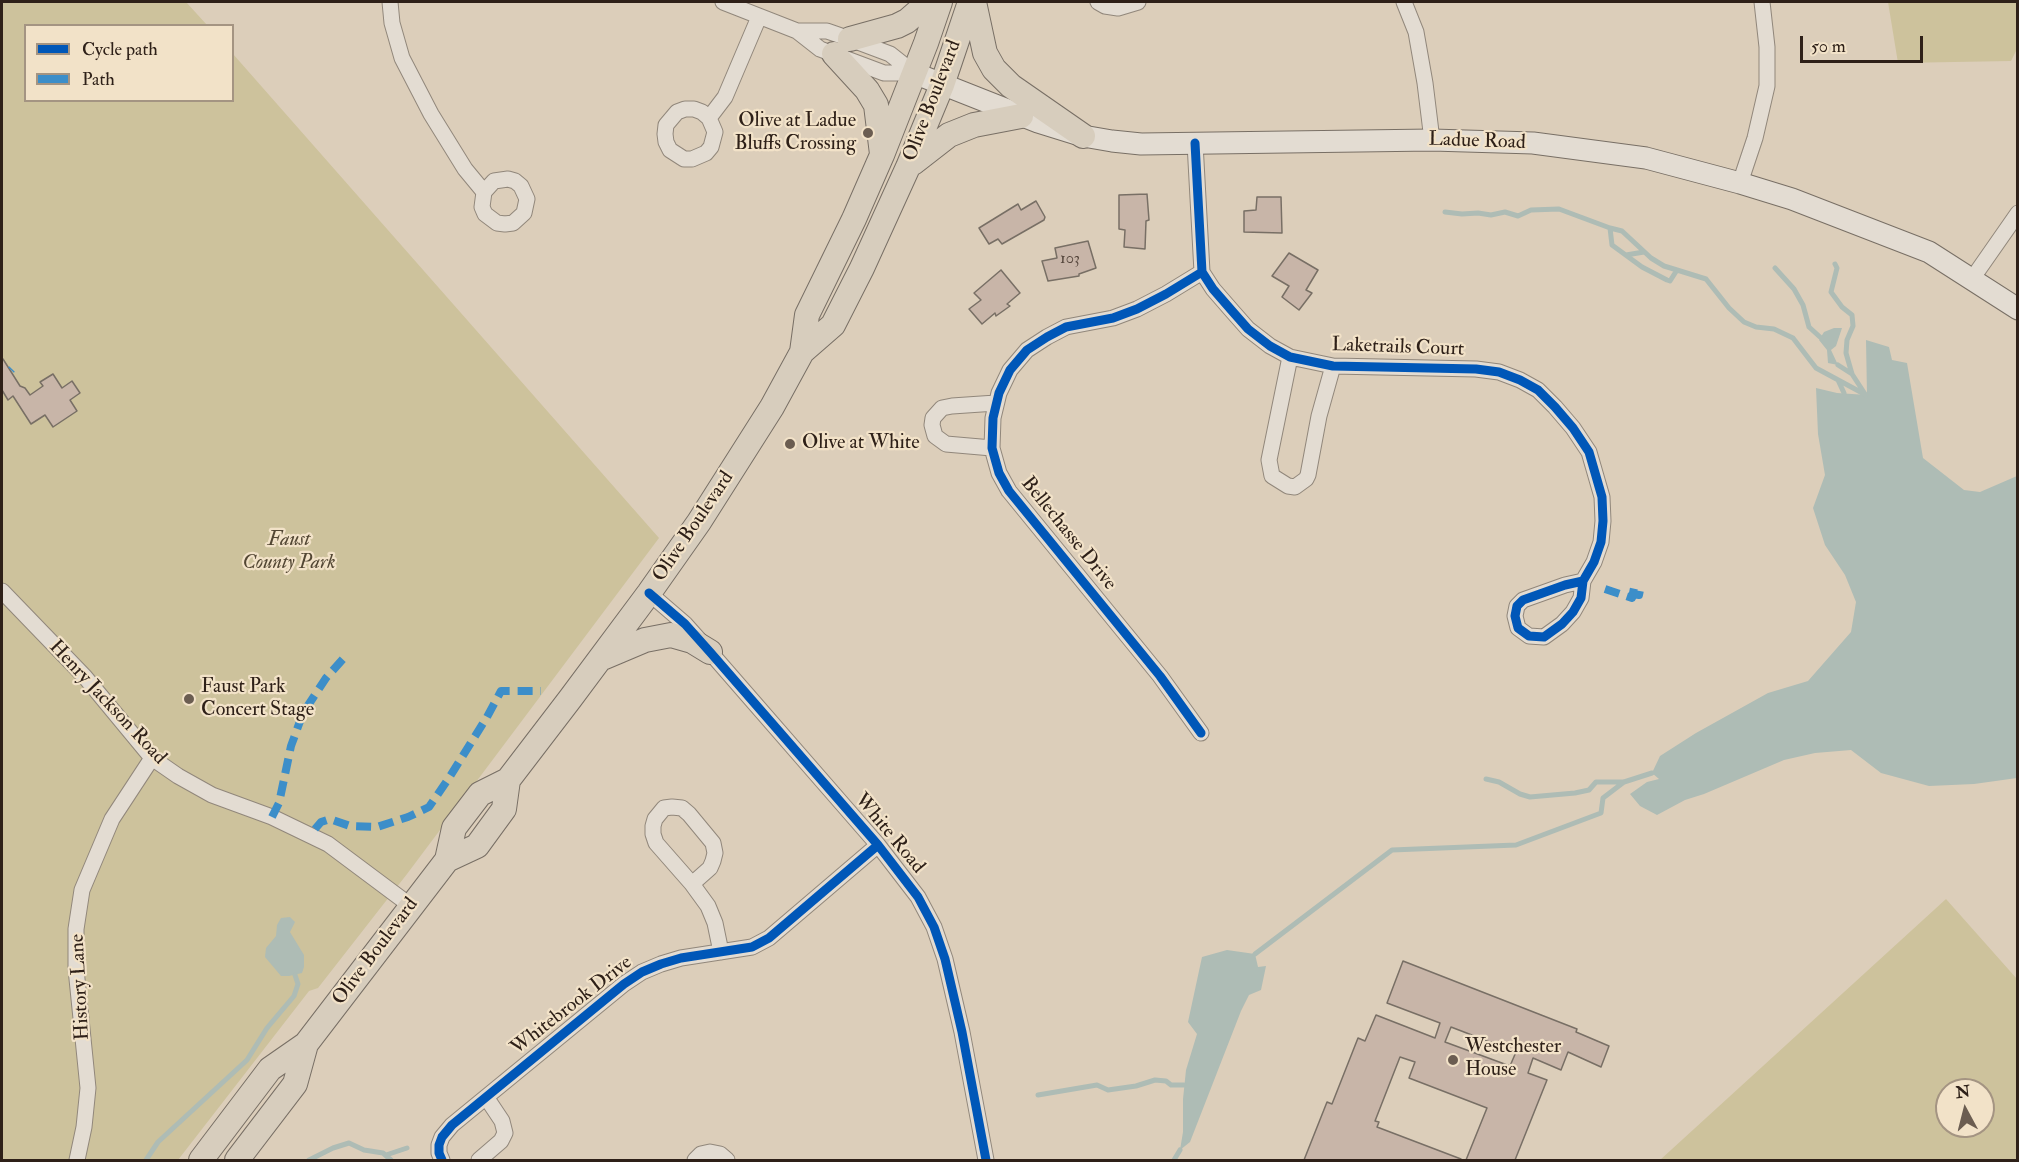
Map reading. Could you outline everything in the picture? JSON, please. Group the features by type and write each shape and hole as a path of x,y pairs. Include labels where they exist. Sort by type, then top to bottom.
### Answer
{"main road":[{"path":"882,155 876,105 842,46 907,21 929,2"},
{"name":"Olive Boulevard","path":"802,352 807,315 854,219 882,155 940,2"},
{"path":"972,2 985,53 994,69 1011,86 1083,136"},
{"name":"Olive Boulevard","path":"201,1161 270,1069 306,1044 447,860 454,828 480,794 508,780 600,659 649,593 736,466 802,352 833,325 908,167 942,85 972,2"},
{"name":"Ladue Road","path":"914,74 1021,116 1083,136 1141,144 1432,140 1533,143 1646,158 1792,199 1929,252 2018,309"},
{"path":"908,167 949,135 974,125 1021,116"},
{"path":"600,659 645,640 671,635 692,641 710,652"},
{"name":"Olive Boulevard","path":"237,1161 295,1084 306,1044"}],"street":[{"path":"390,2 392,23 402,58 431,114 465,169 484,192"},
{"path":"723,2 797,31 820,49 842,46 890,54 914,74"},
{"path":"1098,2 1105,6 1118,8 1138,2"},
{"path":"1404,2 1416,32 1432,140"},
{"path":"1740,183 1755,138 1767,86 1767,47 1762,2"},
{"path":"709,118 725,97 759,17"},
{"path":"797,31 827,31 842,46 884,73 914,74"},
{"path":"1195,143 1202,272"},
{"path":"1972,279 2018,213"},
{"name":"Laketrails Court","path":"1202,272 1213,289 1248,329 1270,346 1290,357 1332,366 1476,369 1499,372 1538,390 1574,428 1589,452 1602,497 1604,521 1601,542 1594,562 1583,581 1581,598 1573,612 1544,638 1529,636 1518,628 1515,616 1517,606 1523,600 1583,581"},
{"name":"Bellechasse Drive","path":"1200,733 1160,676 1009,491 999,473 992,448 993,418 999,393 1010,370 1027,350 1066,327 1113,318 1137,309 1202,272"},
{"name":"Laketrails Court","path":"1290,357 1269,460 1272,476 1288,486 1295,487 1308,475 1332,366"},
{"path":"992,448 946,444 935,436 932,425 933,418 942,408 996,403"},
{"name":"Henry Jackson Road","path":"2,591 85,677 153,758 178,776 212,795 272,817 328,844 411,906"},
{"name":"White Road","path":"649,593 685,624 710,652 878,845 918,897 934,927 941,948 962,1032 986,1161"},
{"name":"History Lane","path":"77,1161 84,1127 88,1088 76,969 76,929 82,890 112,819 153,758"},
{"path":"692,884 710,868 714,861 713,843 682,808 664,808 655,819 652,834 656,843 708,906 715,923 721,952"},
{"name":"Whitebrook Drive","path":"442,1161 439,1153 442,1137 452,1125 624,984 642,972 681,958 752,947 769,938 878,845"},
{"path":"479,1161 501,1140 505,1133 502,1121 486,1097"},
{"path":"695,1161 702,1154 710,1152 720,1154 727,1161"}],"green space":[{"name":"Faust County Park","path":"2,2 186,2 206,24 24,24 24,102 234,102 234,55 659,538 407,874 318,988 309,991 178,1160 2,1160"},
{"path":"1888,2 2017,2 2017,49 2011,61 1898,63"},
{"path":"1946,899 2017,979 2017,1160 1660,1160"}],"shaded area":[{"path":"1842,328 1836,346 1831,350 1838,365 1828,363 1827,350 1819,340 1824,332"},
{"path":"1866,340 1889,347 1892,360 1907,363 1923,458 1964,490 1980,492 2017,476 2017,778 1974,784 1929,786 1881,773 1851,750 1815,753 1784,760 1685,800 1657,815 1640,806 1630,794 1647,782 1659,779 1652,773 1660,756 1768,693 1808,681 1851,632 1856,602 1845,575 1825,545 1813,508 1825,475 1818,434 1816,388 1837,393 1867,395"},
{"path":"290,917 295,922 290,932 304,955 304,967 302,973 281,976 265,957 266,948 276,936 277,925 281,918"},
{"path":"1227,950 1255,954 1258,967 1266,966 1261,990 1249,995 1190,1142 1180,1150 1186,1070 1197,1034 1188,1022 1202,957"}],"building":[{"path":"1147,194 1149,220 1146,221 1145,249 1124,247 1125,230 1119,229 1119,195"},
{"path":"1257,197 1281,197 1282,233 1244,232 1244,211 1256,210"},
{"path":"1036,201 1045,217 1044,220 1002,244 998,239 989,244 979,228 1018,204 1021,210"},
{"path":"1088,241 1096,268 1079,274 1079,276 1048,281 1042,261 1057,258 1055,248"},
{"path":"1289,253 1318,270 1306,290 1312,293 1299,310 1282,297 1289,286 1272,276"},
{"path":"1001,270 1020,293 1007,304 1010,306 996,316 995,313 982,324 969,309 981,300 974,293"},
{"path":"3,359 20,386 25,388 30,395 43,386 40,382 53,374 62,388 72,381 80,393 70,400 77,411 53,427 45,415 31,424 13,396 8,400 2,390"},
{"name":"Westchester House","path":"1403,961 1577,1029 1576,1032 1609,1046 1601,1067 1568,1052 1561,1070 1533,1058 1528,1073 1547,1080 1515,1160 1466,1160 1487,1108 1409,1078 1415,1062 1400,1057 1375,1121 1379,1122 1377,1127 1461,1159 1304,1160 1327,1102 1332,1104 1358,1038 1365,1041 1376,1015 1435,1038 1440,1023 1387,1003","holes":["1451,1027 1516,1052 1510,1066 1445,1042"]}],"waterway":[{"path":"1445,212 1491,215 1505,212 1518,216 1531,210 1559,209 1610,228 1612,245 1642,267 1670,281 1677,270 1706,279 1729,308 1744,322 1756,327 1774,329 1793,338 1816,368 1866,395"},
{"path":"1610,228 1622,231 1651,258 1664,266 1677,270"},
{"path":"1626,255 1644,252"},
{"path":"1835,264 1837,268 1831,292 1842,307 1852,315 1853,326 1847,340 1846,353 1852,374 1865,394"},
{"path":"1775,268 1794,289 1803,305 1809,327 1820,337"},
{"path":"1838,365 1852,374"},
{"path":"1838,380 1844,393"},
{"path":"1255,954 1392,850 1516,845 1601,813 1603,798 1624,782 1652,773"},
{"path":"1486,779 1499,782 1530,797 1589,790 1596,782 1623,782"},
{"path":"146,1160 158,1142 247,1060 267,1028 294,996 298,984 295,975"},
{"path":"1038,1095 1097,1085 1108,1090 1136,1086 1155,1080 1166,1081 1171,1085 1184,1085"},
{"path":"309,1160 349,1143 364,1150 383,1153 391,1160"},
{"path":"386,1155 407,1148"},
{"path":"1174,1160 1180,1150"}],"marked path":[{"path":"1605,589 1632,598 1634,588 1640,590 1639,595 1633,594"},
{"path":"272,817 279,803 291,746 303,713 326,678 343,659"},
{"path":"315,829 321,822 330,819 350,826 377,827 429,807 487,717 501,691 541,691"}],"cycle path":[{"path":"1195,143 1202,272 1213,289 1248,329 1270,346 1290,357 1333,366 1476,369 1499,372 1538,390 1555,407 1589,452 1602,497 1601,542 1594,562 1583,581 1581,598 1573,612 1562,624 1544,637 1529,636 1518,628 1515,616 1517,606 1523,600 1583,581"},
{"path":"1201,733 1160,676 1009,491 999,473 992,448 993,418 999,393 1010,370 1027,350 1066,327 1113,318 1137,309 1202,272"},
{"path":"649,593 685,624 710,652 878,845 918,897 934,927 945,959 962,1032 986,1160"},
{"path":"442,1160 439,1145 442,1137 452,1125 624,984 642,972 661,964 681,958 752,947 769,938 878,845"}],"place":[{"name":"Olive at Ladue Bluffs Crossing","path":"868,133"},
{"name":"Olive at White","path":"790,444"},
{"name":"Faust Park Concert Stage","path":"189,699"},
{"name":"Westchester House","path":"1453,1060"}]}
